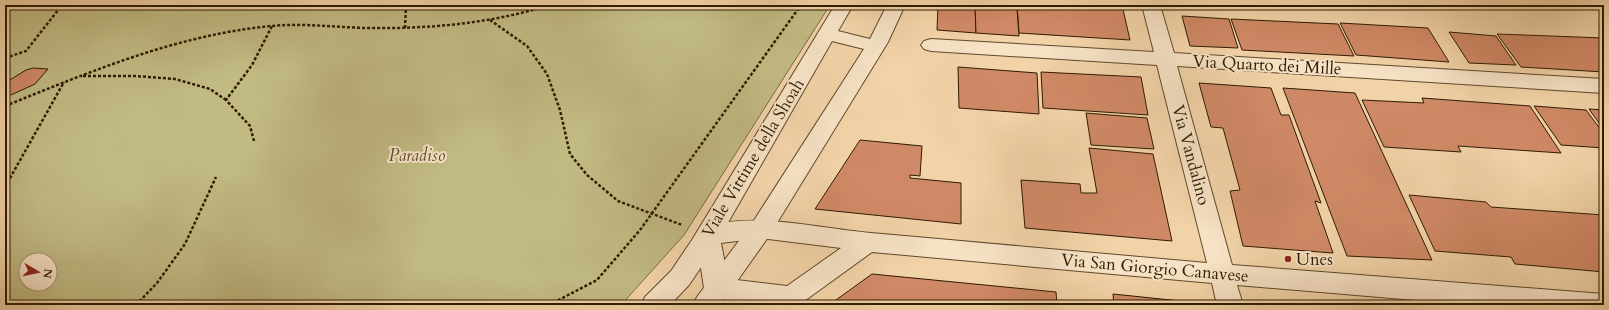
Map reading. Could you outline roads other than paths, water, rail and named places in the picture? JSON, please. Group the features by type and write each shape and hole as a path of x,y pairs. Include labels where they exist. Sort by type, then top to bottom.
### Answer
{"street":[{"name":"Viale Vittime della Shoah","path":"654,305 680,278 708,235 844,5"},
{"path":"712,296 760,229 876,46 896,5"},
{"name":"Via Vandalino","path":"1151,5 1230,305"},
{"path":"826,34 876,46"},
{"name":"Via Quarto dei Mille","path":"931,45 1604,86"},
{"name":"Via San Giorgio Canavese","path":"708,235 760,229 868,242 1222,274 1604,305"},
{"path":"708,235 712,296"},
{"path":"712,296 791,301 868,242"}],"place":[{"name":"Unes","path":"1288,259"}],"park label":[{"name":"Paradiso","path":"417,155"}]}
